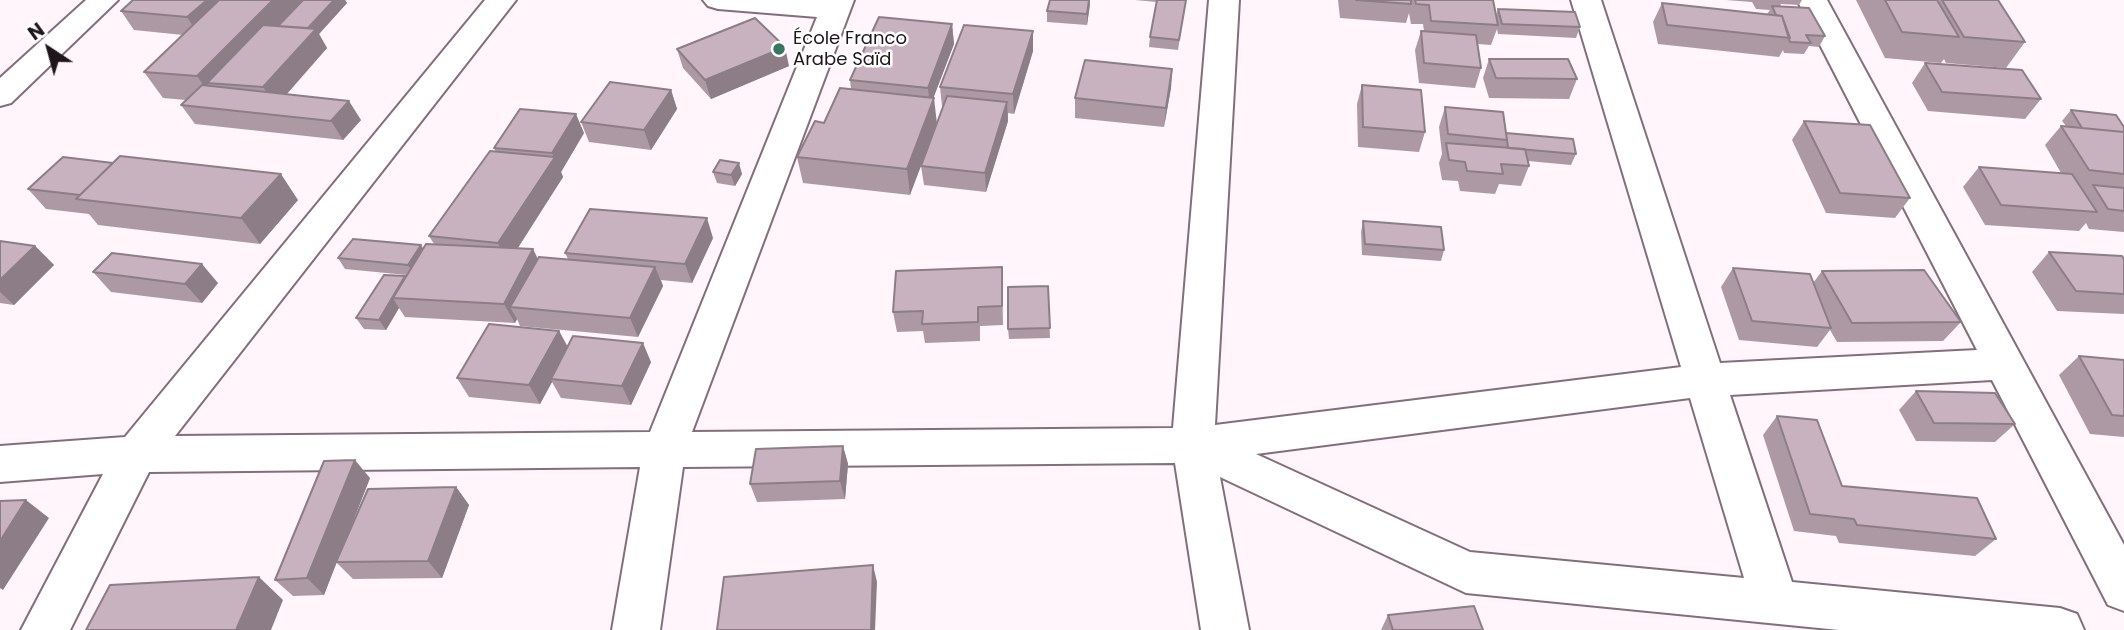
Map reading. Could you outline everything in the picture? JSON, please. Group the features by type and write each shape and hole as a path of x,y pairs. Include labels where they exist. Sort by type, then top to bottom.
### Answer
{"street":[{"path":"0,96 103,0"},
{"path":"45,630 136,454 501,0"},
{"path":"636,630 664,450 837,5 718,0"},
{"path":"1224,0 1193,445 1225,630"},
{"path":"1586,0 1775,602"},
{"path":"1812,0 2124,590"},
{"path":"0,464 136,454 1193,445 1705,380 2005,364"},
{"path":"1193,445 1466,572 2060,630"}],"building":[{"path":"133,0 207,0 187,17 121,11"},
{"path":"219,0 273,0 197,76 144,72"},
{"path":"303,0 334,0 308,28 278,26"},
{"path":"1050,0 1089,0 1087,14 1047,11"},
{"path":"1157,0 1186,0 1179,40 1150,37"},
{"path":"1356,0 1411,0 1411,4"},
{"path":"1415,0 1493,0 1498,25 1431,21 1429,5 1416,4"},
{"path":"1885,0 1937,0 1959,37 1902,32"},
{"path":"1942,0 1998,0 2025,42 1964,37"},
{"path":"1662,3 1782,16 1790,38 1667,25"},
{"path":"1772,6 1809,8 1825,36 1806,35 1811,43 1790,42 1782,16 1776,15"},
{"path":"1498,9 1575,12 1580,27 1502,24"},
{"path":"879,17 952,24 928,88 850,80"},
{"path":"755,18 785,47 705,80 677,49"},
{"path":"263,25 316,29 263,87 207,83"},
{"path":"964,25 1033,31 1013,94 940,87"},
{"path":"1421,31 1476,35 1481,68 1424,63"},
{"path":"1489,59 1568,59 1577,79 1496,78"},
{"path":"1085,60 1172,69 1166,108 1075,98"},
{"path":"1925,63 2022,70 2041,99 1942,92"},
{"path":"610,82 671,90 644,130 581,122"},
{"path":"202,85 349,101 331,121 181,105"},
{"path":"1362,85 1421,90 1425,132 1363,127"},
{"path":"840,88 934,98 907,169 797,157 815,121 824,123"},
{"path":"947,96 1007,102 985,173 921,166"},
{"path":"1445,107 1503,112 1507,140 1448,134"},
{"path":"520,109 576,114 552,153 494,148"},
{"path":"2071,110 2116,115 2124,127 2124,132 2082,128"},
{"path":"1804,121 1870,125 1910,198 1840,193"},
{"path":"2061,126 2124,132 2124,174 2089,170"},
{"path":"1506,133 1573,139 1576,154 1508,148"},
{"path":"1446,143 1525,149 1529,166 1501,164 1503,174 1467,171 1465,162 1449,160"},
{"path":"490,151 555,157 498,243 429,236"},
{"path":"120,156 281,174 241,218 76,199"},
{"path":"63,157 113,163 80,195 28,189"},
{"path":"720,160 739,163 731,175 713,172"},
{"path":"1979,167 2072,174 2097,212 2001,205"},
{"path":"2093,185 2124,188 2124,211 2108,209"},
{"path":"590,209 707,218 685,264 565,253"},
{"path":"1363,221 1441,227 1444,250 1365,244"},
{"path":"353,239 421,245 408,265 338,258"},
{"path":"0,241 35,246 0,280"},
{"path":"426,244 533,249 504,304 393,298"},
{"path":"2049,252 2122,256 2124,294 2076,291"},
{"path":"112,253 202,264 185,284 93,272"},
{"path":"539,257 655,267 630,318 510,307"},
{"path":"1002,267 1002,306 978,307 978,322 922,324 923,311 893,312 896,271"},
{"path":"1733,268 1810,274 1831,328 1752,321"},
{"path":"1924,270 1961,322 1852,323 1822,271"},
{"path":"384,275 405,276 379,320 356,318"},
{"path":"1048,286 1050,328 1008,329 1008,287"},
{"path":"489,324 559,331 529,385 457,378"},
{"path":"573,336 643,343 622,386 551,379"},
{"path":"2079,356 2124,360 2124,416 2112,415"},
{"path":"1916,391 1995,393 2015,424 1934,423"},
{"path":"1777,416 1817,420 1842,486 1977,498 1996,539 1857,525 1854,519 1810,514"},
{"path":"843,446 840,481 750,484 756,449"},
{"path":"355,460 307,578 275,580 324,461"},
{"path":"456,487 428,561 336,562 368,489"},
{"path":"26,500 0,541 0,501"},
{"path":"873,565 871,630 717,630 724,577"},
{"path":"259,577 236,630 86,630 110,585"},
{"path":"1474,606 1483,630 1393,630 1388,615"}],"place":[{"name":"École Franco Arabe Saïd","path":"779,49"}]}
